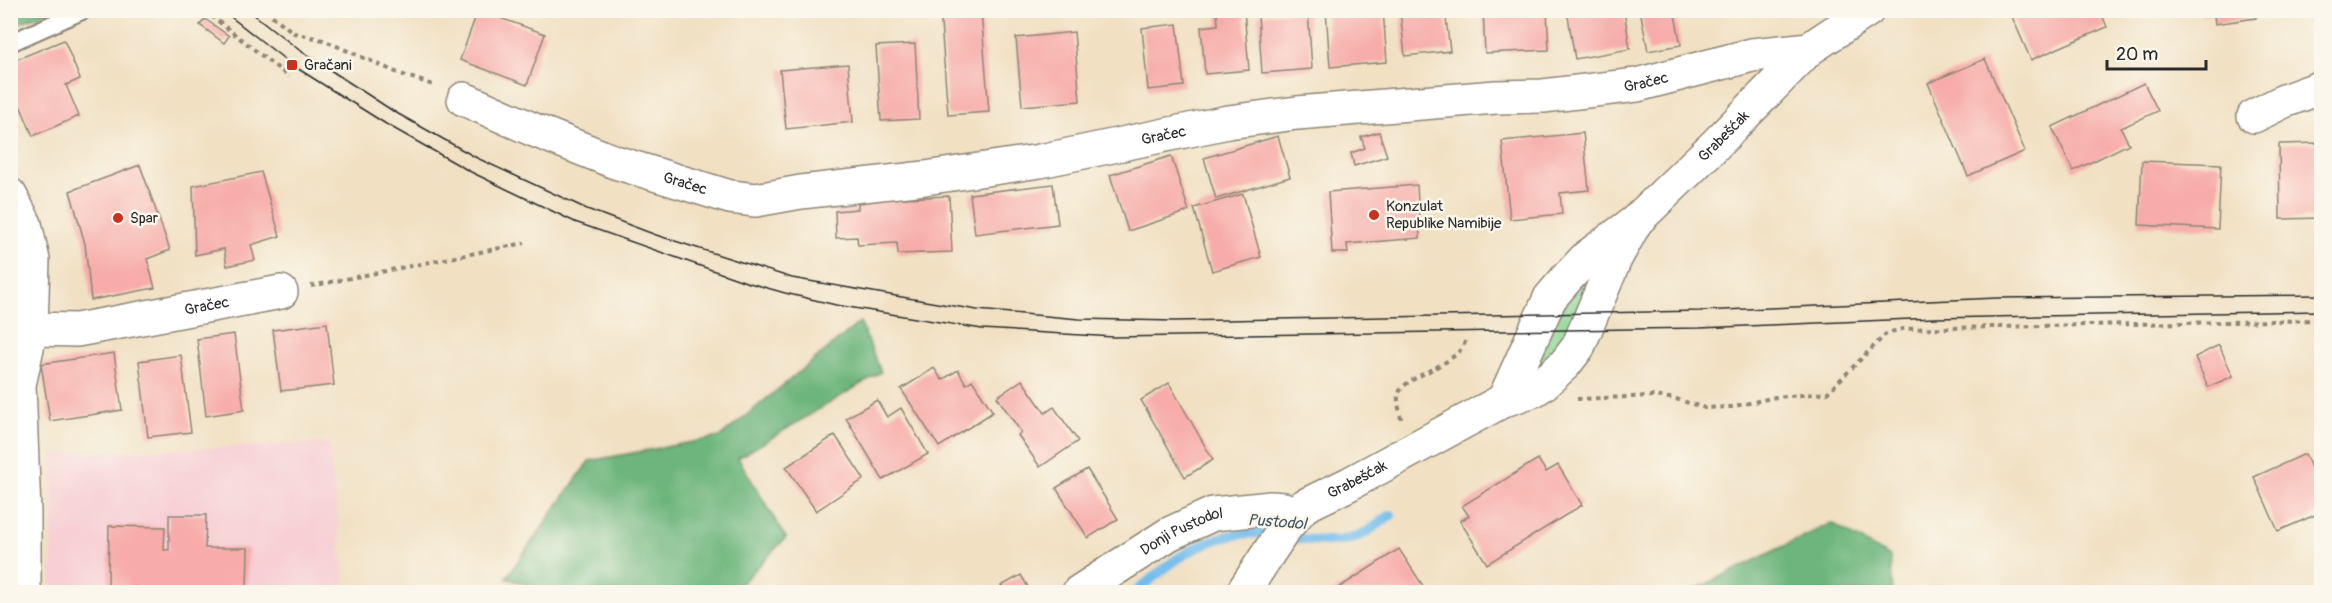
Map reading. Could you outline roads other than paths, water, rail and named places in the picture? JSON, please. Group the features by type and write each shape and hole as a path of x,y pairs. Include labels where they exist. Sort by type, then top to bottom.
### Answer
{"street":[{"name":"Gračec","path":"464,99 615,162 730,197 756,200 801,192 926,178 1040,160 1228,122 1350,107 1543,96 1637,85 1752,55 1809,49 1868,10"},
{"name":"Grabešćak","path":"1516,396 1551,298 1588,256 1636,221 1715,145 1809,49"},
{"path":"2254,116 2284,101 2322,87"},
{"path":"10,195 25,224 33,260 31,329 15,385 24,502 24,592"},
{"name":"Grabešćak","path":"1243,592 1284,531 1313,500 1349,484 1400,455 1543,384 1565,364 1578,347 1615,259 1636,221"},
{"name":"Gračec","path":"31,329 77,330 281,292"},
{"name":"Donji Pustodol","path":"1079,592 1168,534 1213,514 1271,508 1284,509 1284,531"}],"lane":[{"path":"10,43 84,10"}],"waterway":[{"name":"Pustodol","path":"1136,592 1181,557 1219,538 1248,533 1312,540 1342,540 1360,535 1391,515"}],"tram line":[{"path":"222,10 292,65 386,124 471,172 575,222 746,282 785,293 836,305 982,329 1114,337 1700,328 1935,318 2322,311"},
{"path":"248,10 298,49 393,111 477,158 587,209 656,235 792,278 977,310 1079,319 1175,321 1700,311 1997,298 2322,295"}],"place":[{"name":"Gračani","path":"292,65"},
{"name":"Konzulat Republike Namibije","path":"1374,215"},
{"name":"Spar","path":"118,218"}]}
